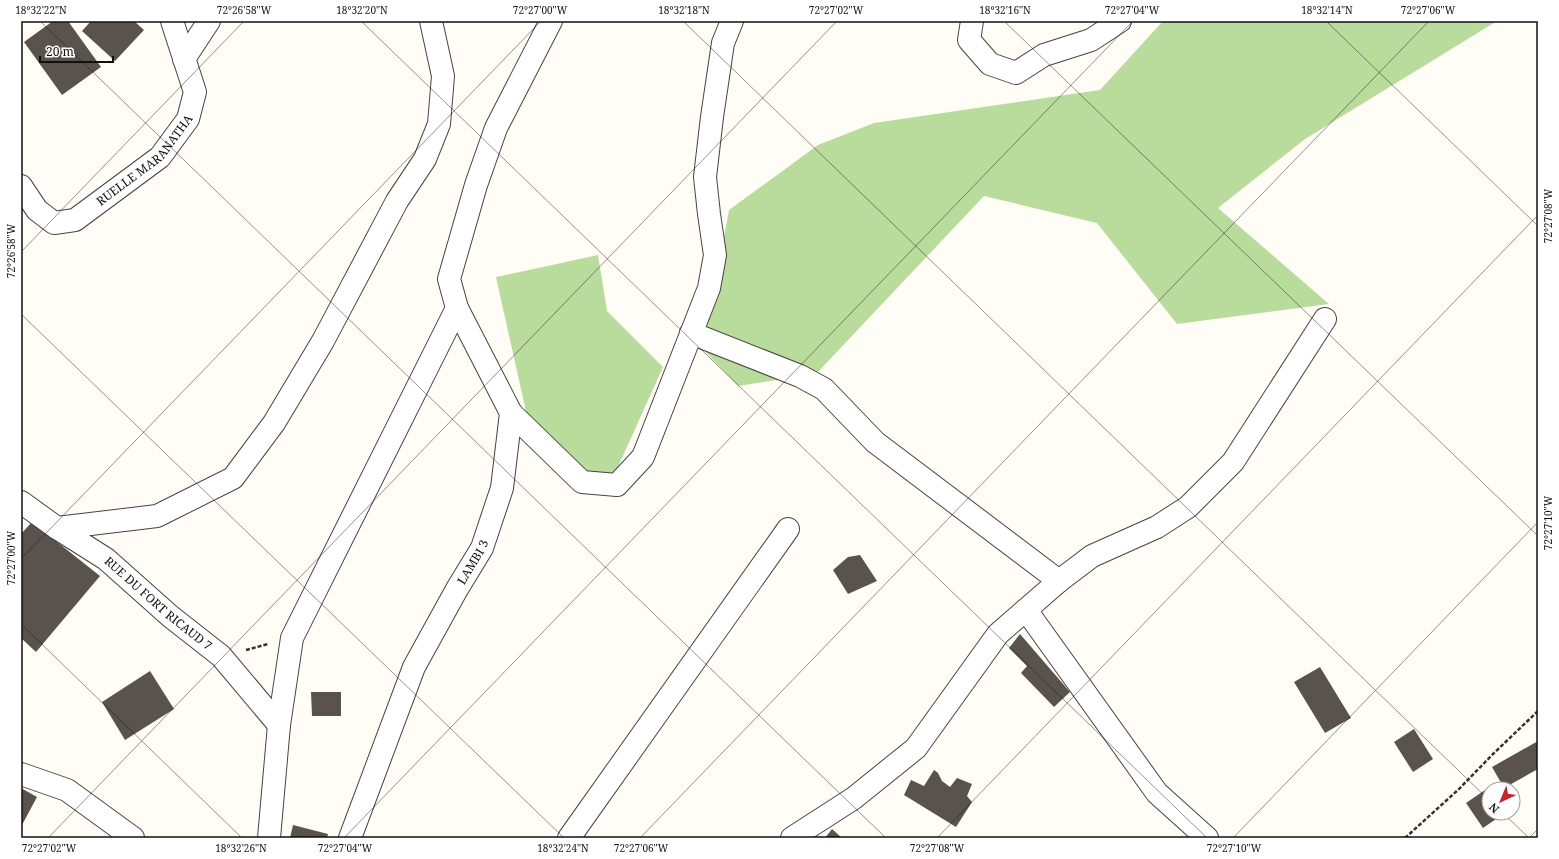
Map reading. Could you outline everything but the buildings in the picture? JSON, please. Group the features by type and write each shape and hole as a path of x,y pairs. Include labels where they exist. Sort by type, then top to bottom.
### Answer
{"street":[{"name":"RUELLE MARANATHA","path":"21,186 37,210 54,223 75,220 160,157 188,119 195,92 172,21"},
{"path":"184,59 209,21"},
{"path":"57,528 157,516 233,478 238,472 274,423 319,348 397,201 425,159 439,124 443,76 431,21"},
{"path":"551,21 496,128 476,185 448,279 457,308 511,413 582,482 617,485 642,457 708,288 715,255 705,177 723,43 732,21"},
{"path":"972,21 969,40 990,64 1016,73 1044,55 1091,40 1120,21"},
{"path":"269,838 279,725 292,638 457,308"},
{"path":"792,838 854,798 916,748 998,634 1059,581 1092,556 1157,527 1188,507 1233,462 1325,319"},
{"path":"691,333 800,376 824,389 876,442 1059,581"},
{"name":"LAMBI 3","path":"350,838 414,667 457,589 482,548 502,488 511,413"},
{"name":"RUE DU FORT RICAUD 7","path":"21,502 57,528 106,559 170,616 221,656 279,725"},
{"path":"569,838 788,529"},
{"path":"1026,610 1158,794 1207,838"},
{"path":"21,774 67,790 133,838"}],"path":[{"path":"221,656 292,638"},
{"path":"1405,838 1459,789 1538,711"}],"green space":[{"path":"1163,21 1497,21 1305,139 1218,208 1329,304 1177,324 1097,223 984,196 816,374 738,386 703,349 729,210 818,145 874,123 1100,90"},
{"path":"598,255 607,311 663,367 612,480 586,475 529,425 496,277"}]}
